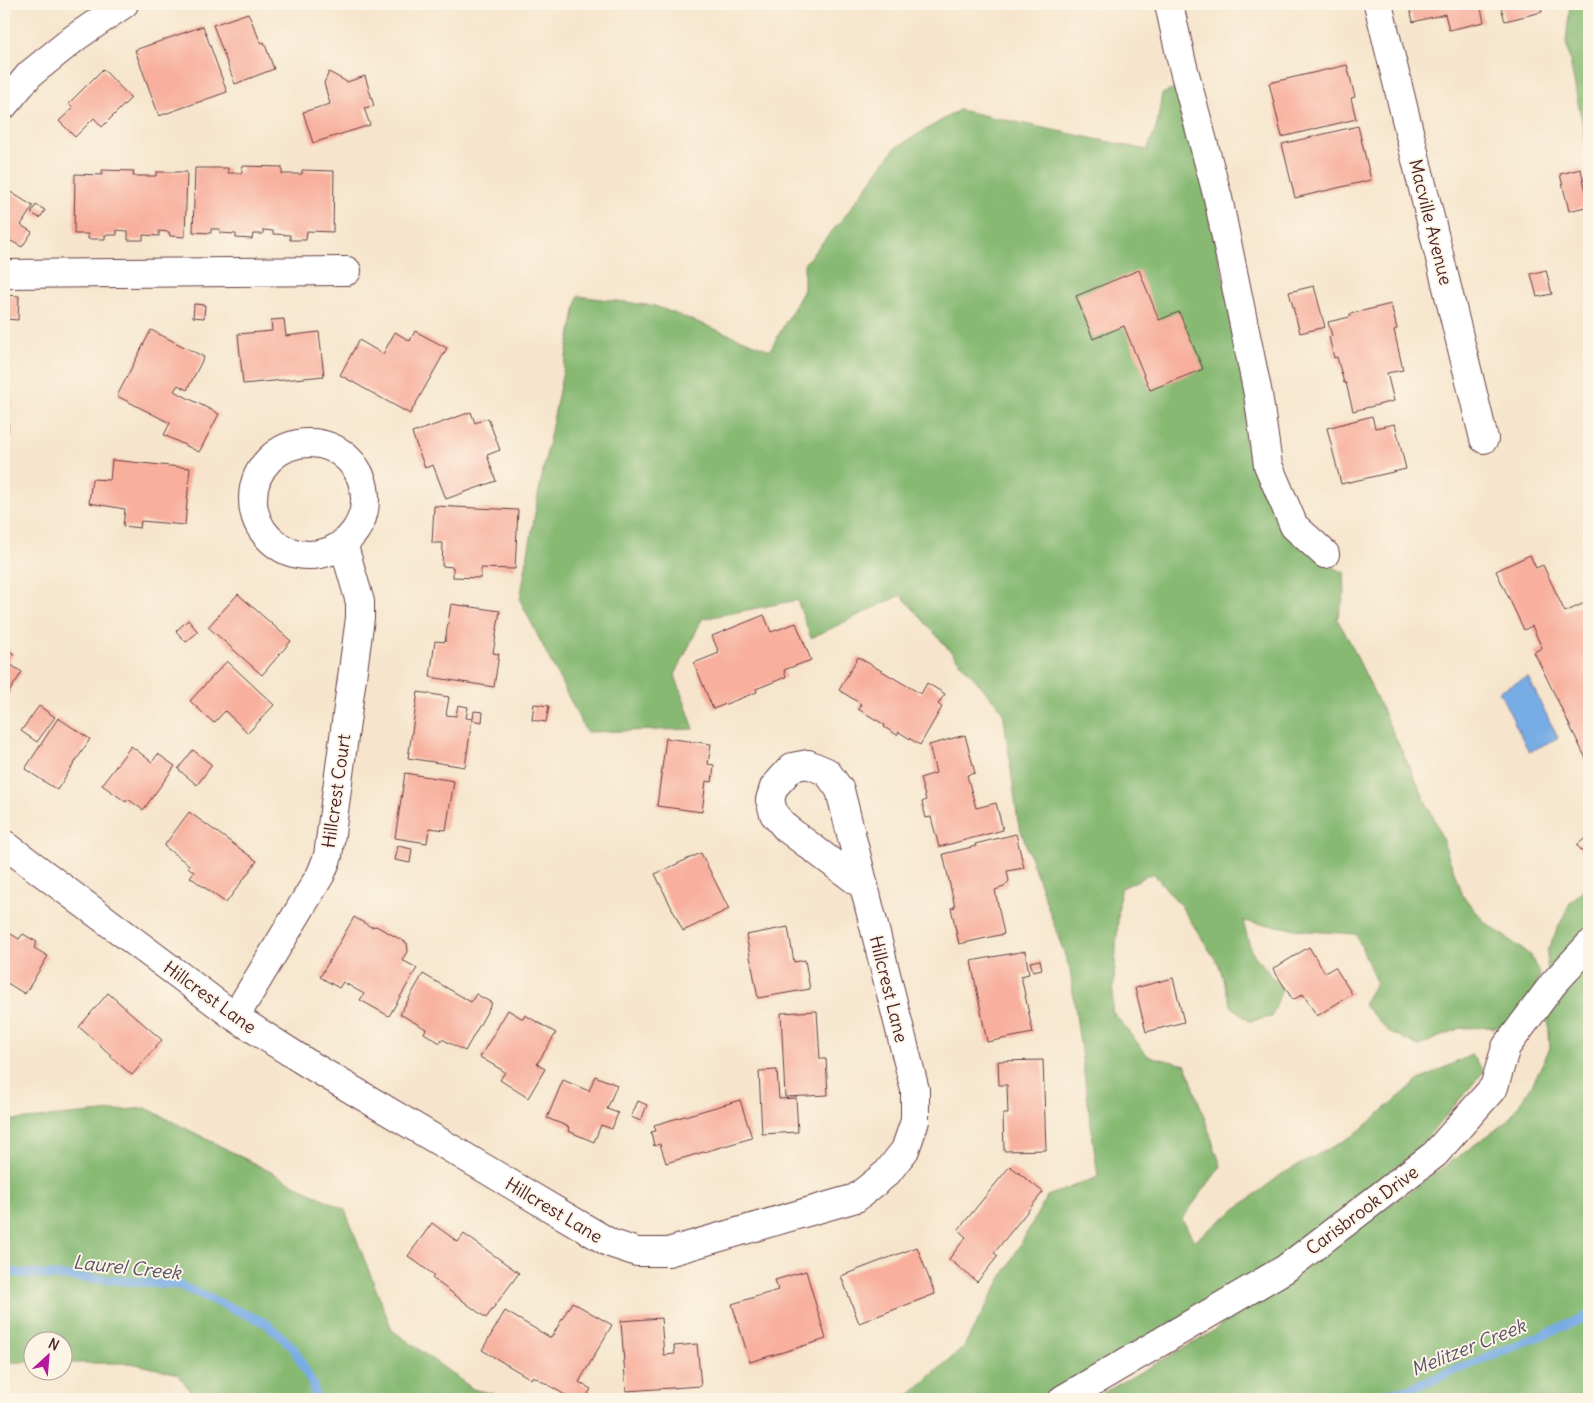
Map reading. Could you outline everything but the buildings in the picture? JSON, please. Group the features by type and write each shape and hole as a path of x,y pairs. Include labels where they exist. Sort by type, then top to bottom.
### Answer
{"street":[{"path":"4,105 30,74 76,37 124,4"},
{"path":"1169,4 1181,59 1218,198 1258,394 1268,465 1294,526 1325,554"},
{"name":"Macville Avenue","path":"1378,4 1484,439"},
{"path":"4,274 347,271"},
{"path":"304,443 322,444 339,452 353,463 362,479 365,496 362,514 355,529 343,543 327,553 308,556 290,552 273,543 261,528 254,510 254,491 259,474 271,458 286,448 304,443"},
{"name":"Hillcrest Court","path":"235,1017 321,874 328,856 360,618 360,602 343,543"},
{"name":"Hillcrest Lane","path":"4,844 235,1017 307,1063 610,1243 637,1252 668,1252 856,1198 887,1173 905,1150 915,1121 914,1090 862,885"},
{"name":"Carisbrook Drive","path":"1063,1399 1284,1269 1435,1154 1494,1087 1506,1047 1552,984 1589,945"}],"green space":[{"path":"1570,4 1589,4 1589,157 1566,42"},
{"path":"1182,86 1255,425 1328,565 1344,572 1345,593 1337,619 1348,638 1437,825 1463,896 1485,922 1530,955 1540,975 1528,1004 1504,1027 1460,1028 1419,1046 1388,1031 1363,1004 1376,982 1356,934 1308,931 1243,921 1251,951 1282,989 1272,1017 1249,1021 1231,1006 1219,965 1181,906 1153,873 1120,889 1112,1011 1148,1056 1186,1065 1221,1166 1182,1219 1194,1241 1282,1174 1354,1135 1419,1080 1471,1055 1484,1071 1414,1153 1280,1258 1044,1399 904,1399 963,1348 1047,1196 1098,1177 1070,970 1018,822 1003,711 901,595 811,638 797,600 702,619 675,675 694,729 586,732 520,600 538,496 578,296 655,306 770,350 804,290 804,264 845,216 895,148 959,110 1147,150 1157,125 1162,94"},
{"path":"1589,883 1589,1399 1092,1399 1206,1336 1508,1121 1532,1085 1550,1048 1547,951 1570,903"},
{"path":"146,1108 345,1210 392,1330 473,1389 515,1399 196,1399 178,1374 131,1363 72,1363 72,1330 22,1330 22,1362 4,1362 4,1121"}],"water":[{"path":"1528,677 1558,738 1529,752 1499,691"}],"waterway":[{"name":"Laurel Creek","path":"4,1272 179,1285 266,1323 293,1347 313,1385 316,1399"},
{"name":"Melitzer Creek","path":"1357,1399 1409,1389 1589,1316"}]}
